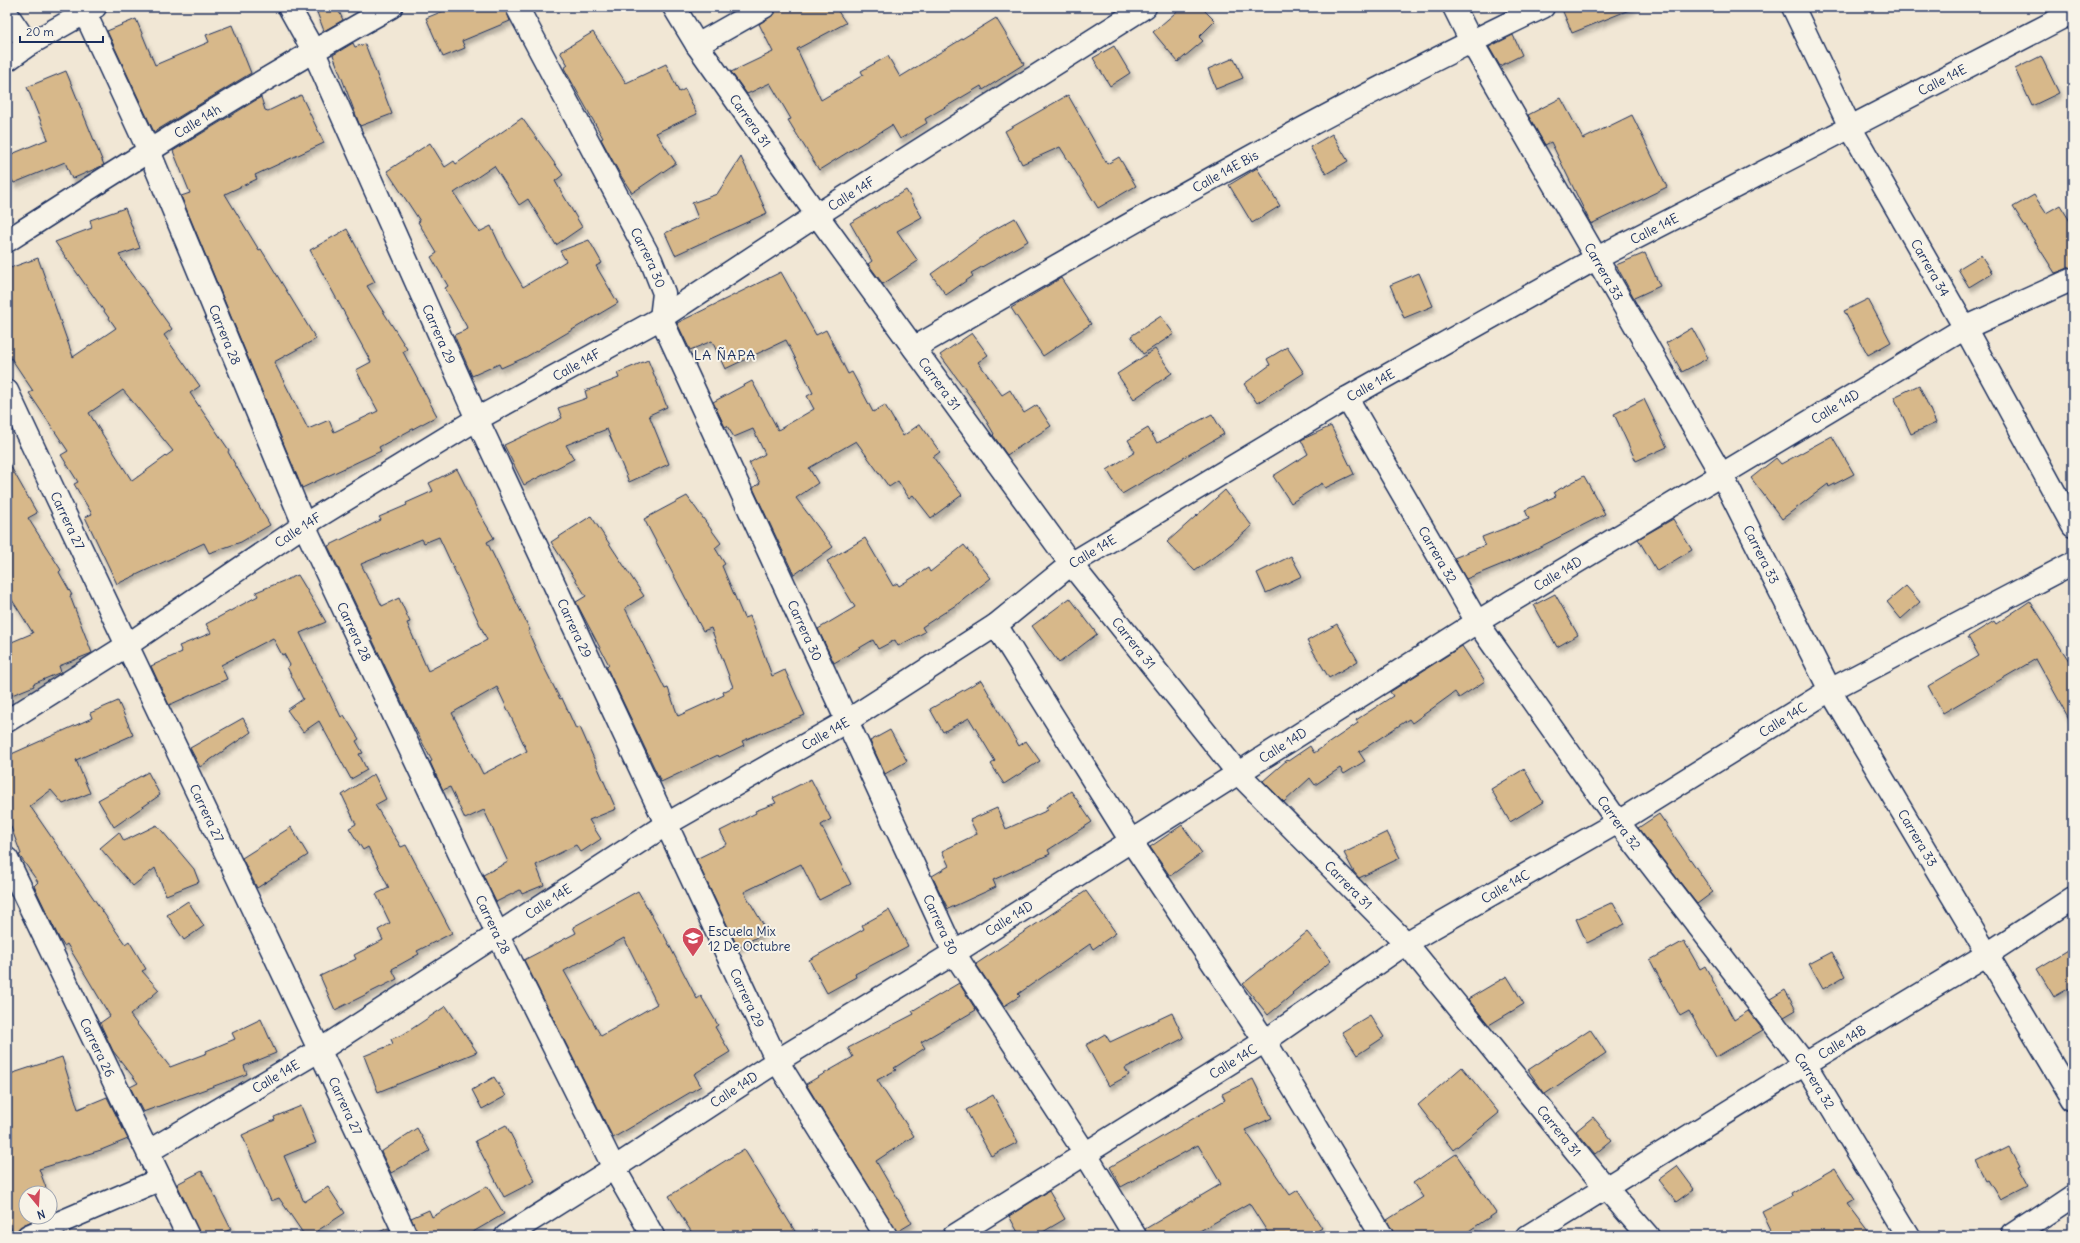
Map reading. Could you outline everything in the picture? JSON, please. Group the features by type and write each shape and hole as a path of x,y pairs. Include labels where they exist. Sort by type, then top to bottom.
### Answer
{"street":[{"name":"Carrera 29","path":"289,7 313,50 477,419 665,825 777,1061 886,1236"},
{"name":"Calle 14h","path":"7,241 149,150 313,50 391,7"},
{"name":"Carrera 30","path":"516,7 651,260 664,293 661,318 954,953 1085,1153 1135,1236"},
{"name":"Carrera 31","path":"674,7 697,45 817,214 1071,564 1238,773 1406,943 1606,1188 1648,1236"},
{"path":"697,45 764,7"},
{"name":"Carrera 33","path":"1454,7 1471,41 1721,474 1830,690 1986,955 2073,1099"},
{"name":"Calle 14E Bis","path":"914,348 1170,200 1471,41 1543,7"},
{"name":"Carrera 34","path":"1793,7 1850,127 1965,328 2073,526"},
{"name":"Calle 14F","path":"7,721 126,646 304,525 477,419 661,318 817,214 1141,8"},
{"path":"7,60 28,45 90,10"},
{"name":"Carrera 28","path":"90,10 304,525 498,935 614,1168 653,1236"},
{"name":"Calle 14E","path":"149,1151 320,1050 665,825 847,721 996,625 1071,564 1347,398 1596,258 2073,12"},
{"path":"7,14 28,45"},
{"name":"Calle 14D","path":"506,1236 614,1168 777,1061 954,953 1477,622 1965,328 2073,279"},
{"name":"Carrera 27","path":"7,391 126,646 320,1050 406,1236"},
{"name":"Carrera 32","path":"1347,398 1477,622 1618,822 1805,1064 1909,1236"},
{"name":"Calle 14C","path":"954,1236 1265,1041 1406,943 1618,822 1830,690 2073,563"},
{"path":"996,625 1131,841 1265,1041 1382,1236"},
{"name":"Carrera 26","path":"7,859 149,1151 188,1236"},
{"name":"Calle 14B","path":"1528,1236 1805,1064 1986,955 2073,898"},
{"path":"28,1236 161,1179"},
{"path":"2013,1236 2073,1196"}],"building":[{"path":"315,7 337,7 343,20 324,31"},
{"path":"453,7 505,7 510,21 462,41 465,48 443,57 426,18"},
{"path":"776,7 835,7 846,23 797,49 821,100 863,75 861,71 888,56 900,77 996,18 1024,64 983,90 981,86 925,119 927,123 900,139 892,125 819,170 788,120 791,119 770,83 747,94 731,72 773,52 759,24 775,14"},
{"path":"1182,7 1201,7 1215,21 1199,37 1203,41 1178,62 1153,32"},
{"path":"1561,7 1634,7 1634,8 1572,33"},
{"path":"136,19 155,65 209,42 206,35 232,25 251,73 154,132 107,31"},
{"path":"593,32 626,83 666,64 679,92 685,89 697,114 656,133 676,163 632,193 621,176 601,139 603,138 564,68 568,65 560,52"},
{"path":"1513,35 1522,55 1500,66 1489,47"},
{"path":"353,43 355,47 365,44 392,114 360,126 333,55"},
{"path":"1114,46 1130,73 1110,86 1093,58"},
{"path":"2041,56 2059,93 2032,106 2015,69"},
{"path":"1234,58 1243,78 1216,89 1208,69"},
{"path":"66,71 104,165 72,179 65,162 14,183 7,173 7,156 48,139 27,87"},
{"path":"301,95 324,143 255,175 257,179 225,194 259,250 261,249 316,339 274,362 308,429 329,420 334,432 378,411 356,370 371,362 310,250 347,229 375,282 367,286 407,349 403,352 437,416 379,447 381,451 302,488 181,196 190,193 173,151 261,97 265,110 268,111"},
{"path":"1068,95 1107,164 1119,157 1136,186 1098,208 1060,147 1022,164 1005,131"},
{"path":"1561,98 1583,139 1632,115 1667,187 1591,224 1551,142 1545,145 1528,115"},
{"path":"522,118 563,175 555,181 582,227 556,245 528,199 519,205 494,166 454,193 479,232 491,226 505,256 523,287 566,261 560,251 589,240 602,263 596,266 618,303 526,357 501,368 499,364 472,376 454,335 468,329 445,288 448,286 431,257 437,253 418,222 420,221 387,171 430,143 445,167 454,161 456,164"},
{"path":"1332,134 1348,161 1326,174 1310,147"},
{"path":"741,157 767,213 675,255 665,233 698,218 692,203 717,194"},
{"path":"1257,168 1280,206 1252,223 1229,185"},
{"path":"906,190 922,217 897,231 918,261 883,284 868,264 872,261 850,223"},
{"path":"2034,195 2046,213 2060,205 2073,226 2073,267 2055,273 2013,207"},
{"path":"125,208 140,248 119,255 172,329 164,335 200,386 190,393 229,450 228,452 270,525 241,542 209,553 204,543 117,584 85,517 92,514 74,484 78,482 61,455 68,451 29,393 33,391 7,352 7,269 38,258 73,357 116,328 55,242 92,228 90,220","holes":["123,390 173,451 132,481 89,413"]},
{"path":"1015,218 1028,241 971,273 973,276 946,295 931,274 988,233"},
{"path":"1645,253 1660,286 1634,298 1616,265"},
{"path":"1981,255 1992,273 1969,287 1958,269"},
{"path":"781,272 816,335 826,330 848,374 852,372 873,412 885,405 903,436 920,424 940,452 933,457 962,495 931,518 913,495 909,498 898,481 889,487 856,441 809,468 818,483 796,498 833,547 794,575 753,488 760,483 749,463 765,454 753,429 734,437 727,426 725,427 713,402 752,381 778,430 814,409 807,396 813,393 786,340 725,369 712,341 690,350 677,323"},
{"path":"1419,273 1433,306 1404,318 1390,285"},
{"path":"1061,278 1091,324 1043,356 1011,308"},
{"path":"1868,299 1891,342 1868,355 1844,311"},
{"path":"1161,316 1174,334 1143,354 1131,336"},
{"path":"1692,328 1708,358 1682,372 1666,343"},
{"path":"972,333 988,355 978,362 1002,395 1010,390 1024,413 1037,405 1051,426 1007,455 993,435 994,434 979,408 940,355"},
{"path":"1287,347 1304,373 1257,403 1244,384 1270,365 1267,359"},
{"path":"1155,349 1172,373 1134,399 1117,374"},
{"path":"648,360 667,407 649,415 669,464 629,482 607,429 566,445 574,459 524,485 504,445 562,418 558,408 587,398 585,391 619,378 617,373"},
{"path":"1919,385 1936,423 1911,434 1894,397"},
{"path":"1644,399 1667,447 1636,461 1614,414"},
{"path":"1212,414 1224,434 1122,494 1107,470 1135,452 1128,440 1148,428 1157,443"},
{"path":"1331,426 1354,474 1325,488 1322,483 1291,503 1273,476 1308,454 1301,440"},
{"path":"1832,436 1854,474 1829,487 1828,484 1782,519 1751,478 1776,458 1781,464"},
{"path":"7,460 37,513 28,518 61,570 59,572 72,595 70,596 92,653 59,666 61,672 33,684 34,686 7,697 7,644 33,633 7,592"},
{"path":"457,469 477,509 494,538 487,542 530,630 528,631 542,663 560,699 562,698 576,729 580,727 616,809 589,820 601,839 581,852 576,845 536,865 544,885 522,894 520,890 496,902 483,875 508,862 484,810 465,819 450,787 443,790 430,762 432,761 411,721 328,546 381,520 379,517 407,505 406,503 433,491 429,483","holes":["439,537 487,640 428,671 407,623 410,622 399,598 382,606 361,564 422,539 424,543","497,687 527,751 483,774 452,713"]},
{"path":"1584,476 1605,514 1522,556 1466,579 1454,558 1485,545 1482,537 1529,519 1525,510 1556,496 1554,492"},
{"path":"1225,490 1252,526 1195,571 1167,542"},
{"path":"687,496 721,543 715,548 725,564 722,566 744,618 750,616 772,676 785,670 805,715 742,741 744,745 719,757 718,755 661,782 606,666 609,665 576,602 586,596 551,542 591,516 644,596 625,608 665,689 668,688 678,716 724,695 723,692 733,687 711,628 703,631 644,519"},
{"path":"1673,519 1692,550 1657,571 1638,539"},
{"path":"865,538 893,586 897,583 899,586 928,568 930,572 964,545 991,578 959,603 922,627 925,632 898,646 895,640 878,649 873,640 834,663 818,629 855,607 827,561"},
{"path":"1291,556 1302,576 1266,593 1257,573"},
{"path":"298,575 326,622 300,633 341,717 344,715 359,739 356,741 363,753 359,754 367,770 351,779 319,721 303,732 287,710 303,699 287,667 290,665 284,654 282,655 273,638 221,665 227,679 169,705 151,666 182,652 179,646 211,633 206,624 258,596 256,592"},
{"path":"1906,586 1920,602 1901,619 1887,602"},
{"path":"1555,594 1578,635 1557,647 1534,605"},
{"path":"1070,598 1097,634 1059,663 1032,626"},
{"path":"2030,601 2073,667 2073,726 2036,659 1943,713 1928,686 1979,656 1968,637 1994,621 1996,624"},
{"path":"1337,624 1358,661 1329,678 1307,641"},
{"path":"1462,646 1485,681 1459,698 1455,692 1412,723 1409,719 1359,752 1365,761 1344,774 1340,768 1315,785 1310,778 1284,802 1263,781 1287,760 1288,761 1310,746 1314,753 1358,723 1356,720 1393,696 1390,692"},
{"path":"981,680 1019,746 1026,741 1040,761 1004,784 991,764 995,761 969,718 943,732 930,709"},
{"path":"118,701 133,735 76,760 90,793 63,804 51,790 30,806 125,944 129,941 146,969 142,971 159,990 130,1015 170,1067 207,1053 206,1051 235,1039 232,1033 261,1019 276,1053 244,1066 247,1074 143,1112 130,1087 138,1083 113,1051 100,1023 110,1016 67,944 64,946 59,938 34,886 38,882 19,855 21,854 9,822 7,824 7,756 92,718 90,713"},
{"path":"243,718 251,732 200,767 190,748"},
{"path":"890,730 907,761 885,774 870,741"},
{"path":"1524,769 1543,802 1510,822 1491,789"},
{"path":"148,772 160,795 114,827 98,800"},
{"path":"374,774 386,799 375,805 401,847 406,845 452,933 417,951 419,954 392,969 397,979 335,1010 320,976 356,959 354,955 383,940 378,930 390,923 376,894 389,888 368,847 363,850 349,828 356,824 342,795"},
{"path":"811,779 831,819 821,825 851,884 819,900 801,864 744,892 767,931 738,948 696,859 727,844 720,831 756,813 755,811 776,803 773,798"},
{"path":"1071,791 1092,822 1048,850 1050,854 993,880 996,887 948,909 932,876 949,866 942,851 977,834 970,820 997,808 1006,829 1048,810 1046,807"},
{"path":"1659,814 1713,892 1697,904 1638,828"},
{"path":"157,825 194,869 199,882 166,895 155,868 133,886 100,848 119,832 124,841"},
{"path":"1182,825 1202,853 1170,876 1150,847"},
{"path":"291,827 308,855 257,888 242,858"},
{"path":"1387,832 1400,858 1359,878 1354,872 1344,853"},
{"path":"638,891 662,934 663,933 697,999 701,996 718,1025 715,1027 730,1052 694,1074 701,1086 613,1138 524,960 576,933 573,927","holes":["624,938 657,1004 601,1036 564,971"]},
{"path":"1086,891 1116,933 1093,949 1090,944 1018,994 1020,996 1004,1006 976,964"},
{"path":"188,901 204,926 184,940 167,915"},
{"path":"1613,902 1625,924 1587,943 1576,919"},
{"path":"889,910 908,946 855,974 856,977 827,993 809,960 864,929 862,925"},
{"path":"1307,932 1331,961 1268,1015 1243,984"},
{"path":"1684,941 1700,969 1705,966 1734,1020 1748,1011 1763,1030 1716,1057 1689,1011 1680,1016 1650,960"},
{"path":"2073,947 2073,986 2054,997 2037,969"},
{"path":"1832,952 1845,976 1823,989 1809,964"},
{"path":"1507,976 1524,1004 1489,1025 1468,999"},
{"path":"959,983 976,1010 921,1042 925,1048 894,1068 896,1070 877,1080 914,1136 876,1161 912,1223 897,1232 806,1084 853,1057 848,1048 914,1014 912,1011"},
{"path":"1785,990 1796,1010 1784,1017 1770,999"},
{"path":"446,1006 477,1052 378,1092 364,1056 393,1044 391,1039 404,1034"},
{"path":"1172,1013 1184,1038 1125,1068 1129,1075 1109,1086 1086,1045 1105,1034 1110,1042"},
{"path":"1370,1015 1384,1037 1357,1055 1342,1032"},
{"path":"1590,1029 1606,1053 1545,1094 1528,1070"},
{"path":"62,1057 78,1109 107,1097 128,1139 101,1150 39,1169 45,1185 18,1185 18,1225 23,1225 14,1236 7,1217 7,1075"},
{"path":"1462,1067 1499,1113 1453,1150 1418,1105"},
{"path":"494,1077 506,1096 482,1109 472,1090"},
{"path":"1253,1079 1272,1118 1245,1130 1290,1195 1298,1190 1322,1228 1310,1236 1270,1236 1249,1203 1191,1236 1147,1236 1145,1229 1221,1184 1198,1145 1121,1187 1110,1167 1225,1100 1222,1094"},
{"path":"993,1095 1018,1142 991,1156 966,1110"},
{"path":"301,1106 316,1143 284,1156 304,1202 328,1187 345,1213 317,1231 318,1236 305,1236 279,1198 271,1201 242,1135 275,1120 274,1117"},
{"path":"1593,1117 1612,1140 1595,1154 1576,1131"},
{"path":"506,1125 535,1181 504,1197 475,1141"},
{"path":"417,1128 430,1151 391,1173 381,1152"},
{"path":"2009,1146 2019,1165 2017,1166 2028,1186 2001,1200 1989,1180 1987,1181 1977,1162"},
{"path":"744,1149 798,1236 694,1236 669,1196"},
{"path":"1456,1154 1496,1213 1461,1236 1394,1236 1387,1220 1423,1197 1413,1183"},
{"path":"1677,1166 1694,1189 1676,1202 1658,1180"},
{"path":"1835,1168 1855,1200 1848,1204 1872,1236 1774,1236 1762,1211 1792,1196 1791,1193"},
{"path":"202,1171 231,1229 217,1236 200,1236 177,1184"},
{"path":"487,1186 504,1214 466,1236 418,1236 411,1218 429,1210 432,1217"},
{"path":"1049,1191 1065,1219 1036,1236 1020,1236 1009,1216"},
{"path":"388,1228 392,1236 370,1236"}],"place":[{"name":"Escuela Mix 12 De Octubre","path":"693,958"}],"district":[{"name":"LA ÑAPA","path":"725,355"}]}
